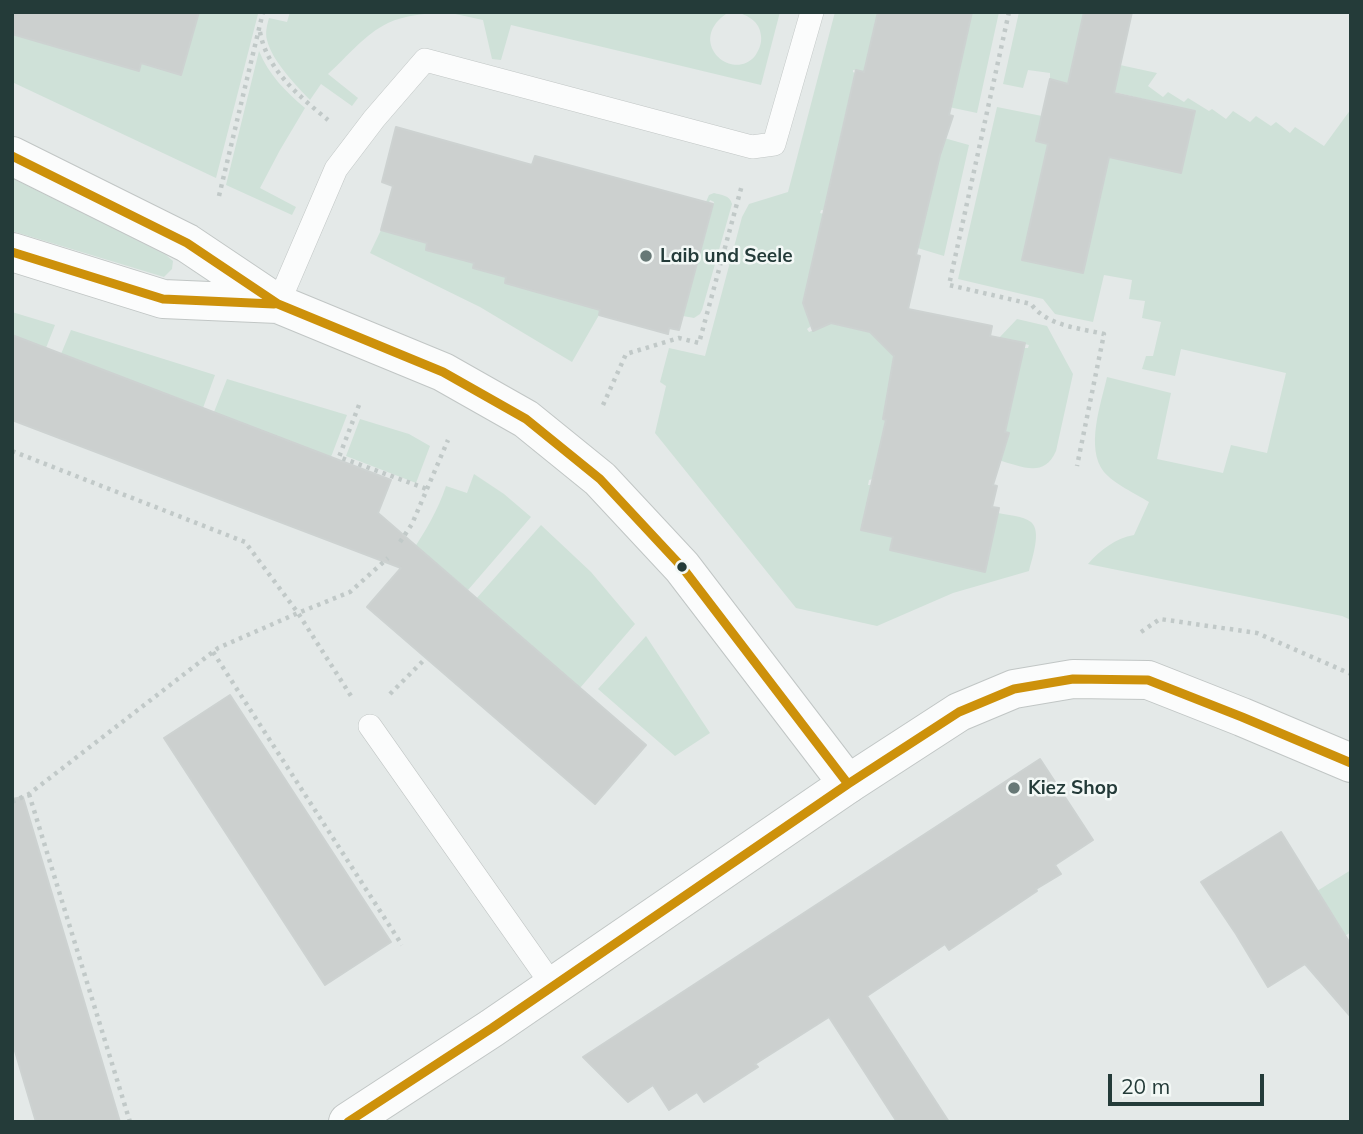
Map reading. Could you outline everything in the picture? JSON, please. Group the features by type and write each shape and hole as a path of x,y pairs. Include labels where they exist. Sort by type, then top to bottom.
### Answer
{"street":[{"path":"12,156 187,243 278,304 443,372 526,419 600,479 682,567 848,784"},
{"path":"12,252 163,299 278,304"},
{"path":"348,1122 481,1035 848,784 959,712 1014,689 1073,679 1148,680 1351,763"}],"lane":[{"path":"278,304 336,169 374,119 425,60 752,147 774,144 812,12"},
{"path":"368,723 553,986"}],"path":[{"path":"219,196 263,12"},
{"path":"1009,12 948,285 1031,304 1037,313 1058,323 1104,334 1077,466"},
{"path":"259,28 262,45 272,64 296,94 355,143"},
{"path":"603,405 626,354 679,338 699,343 752,147"},
{"path":"359,405 339,457 427,489"},
{"path":"400,542 412,524 448,440"},
{"path":"12,451 245,542 298,613 368,723 426,658"},
{"path":"12,802 29,794 218,648 351,592 388,558"},
{"path":"1138,634 1160,619 1257,633 1351,674"},
{"path":"213,652 402,945"},
{"path":"29,794 130,1122"}],"green space":[{"path":"199,12 258,14 216,178 12,82 12,30 40,38 39,42 42,43 45,35 181,75"},
{"path":"290,12 443,12 388,23 364,39 328,74 358,98 352,106 321,84 310,100 279,64 267,40 267,26 269,18 287,22"},
{"path":"446,12 726,12 710,36 717,56 735,65 746,63 755,56 761,39 756,23 736,12 780,12 761,85 511,25 501,60 492,59 483,20"},
{"path":"835,12 878,12 864,72 853,70 855,73 839,142 832,211 821,210 820,213 824,214 803,303 811,326 807,329 809,332 831,323 904,340 883,416 886,420 873,479 869,480 868,485 871,485 861,529 893,537 891,550 985,571 998,513 1028,520 1036,532 1029,571 953,593 877,626 796,608 655,433 666,386 660,382 669,348 705,356 742,217 749,204 788,192"},
{"path":"972,12 999,12 977,113 944,106"},
{"path":"1019,12 1084,12 1068,84 1050,79 1050,73 1028,70 1023,88 1003,84"},
{"path":"259,51 278,82 305,108 260,188 296,207 292,215 226,185"},
{"path":"1120,65 1157,73 1148,86 1163,97 1168,92 1184,102 1188,98 1226,119 1233,111 1250,122 1256,116 1271,126 1276,122 1290,133 1295,127 1324,146 1351,109 1351,620 1088,564 1109,545 1134,535 1149,502 1113,480 1098,462 1096,426 1107,377 1171,393 1157,459 1223,473 1231,445 1267,453 1286,373 1181,349 1175,376 1142,369 1146,356 1153,356 1161,322 1142,318 1145,301 1129,299 1132,280 1104,275 1093,322 1055,314 1043,299 958,279 997,107 1042,116 1036,141 1048,144 1022,259 1083,272 1109,157 1181,173 1195,111 1114,92"},
{"path":"944,138 969,145 944,256 911,246 930,198"},
{"path":"12,178 166,255 173,261 172,269 164,277 12,231"},
{"path":"714,193 727,197 732,204 702,310 694,318 683,316 714,202 706,202 709,195"},
{"path":"381,230 427,243 426,250 474,263 474,268 506,277 505,283 600,310 599,315 572,362 480,307 370,253"},
{"path":"12,312 55,325 46,348 12,335"},
{"path":"1017,319 1047,326 1073,374 1056,451 1051,460 1038,468 998,460 1003,438 1007,439 1009,433 1005,432 1024,348 1029,345 999,338"},
{"path":"71,330 215,375 203,408 61,354"},
{"path":"227,379 347,415 331,457 214,412"},
{"path":"360,419 409,434 430,446 416,483 346,456"},
{"path":"474,474 504,494 531,517 468,590 418,548 411,553 431,521 446,486 467,493"},
{"path":"541,525 591,572 635,624 580,688 476,599"},
{"path":"646,636 710,733 675,756 598,689"},
{"path":"1351,870 1351,932 1345,936 1317,891"}],"building":[{"path":"12,12 199,12 181,75 141,63 139,71 12,34"},
{"path":"878,12 972,12 949,115 953,116 940,155 916,255 920,256 908,309 992,326 990,336 1025,343 1005,432 1009,433 993,485 997,486 992,507 999,508 985,572 890,550 893,537 861,530 886,420 883,419 894,356 870,332 831,323 813,331 803,303 856,70 864,72"},
{"path":"1084,12 1132,12 1114,93 1195,111 1181,173 1109,157 1083,273 1022,260 1048,144 1036,141 1050,79 1068,84"},
{"path":"396,127 532,165 535,156 713,204 679,330 669,328 668,334 599,315 600,310 505,283 506,277 473,268 474,263 426,250 427,243 381,230 393,186 382,182"},
{"path":"12,335 391,480 378,513 646,745 595,804 367,607 401,568 12,420"},
{"path":"230,695 391,942 325,985 164,738"},
{"path":"1040,759 1093,840 1055,865 1061,874 1036,889 1037,891 949,950 945,944 867,996 949,1122 897,1122 829,1017 755,1064 758,1067 704,1102 697,1092 669,1110 653,1085 628,1102 583,1057"},
{"path":"23,797 120,1122 36,1122 12,1041 12,799"},
{"path":"1281,832 1351,945 1351,1017 1305,964 1268,987 1201,882"}],"transit line":[{"path":"12,156 187,243 278,304 443,372 526,419 600,479 682,567 848,784"},
{"path":"12,252 163,299 274,304"},
{"path":"348,1122 492,1028 848,784 959,712 1014,689 1073,679 1148,680 1351,763"}],"place":[{"name":"Laib und Seele","path":"646,256"},
{"name":"Kiez Shop","path":"1014,788"}]}
